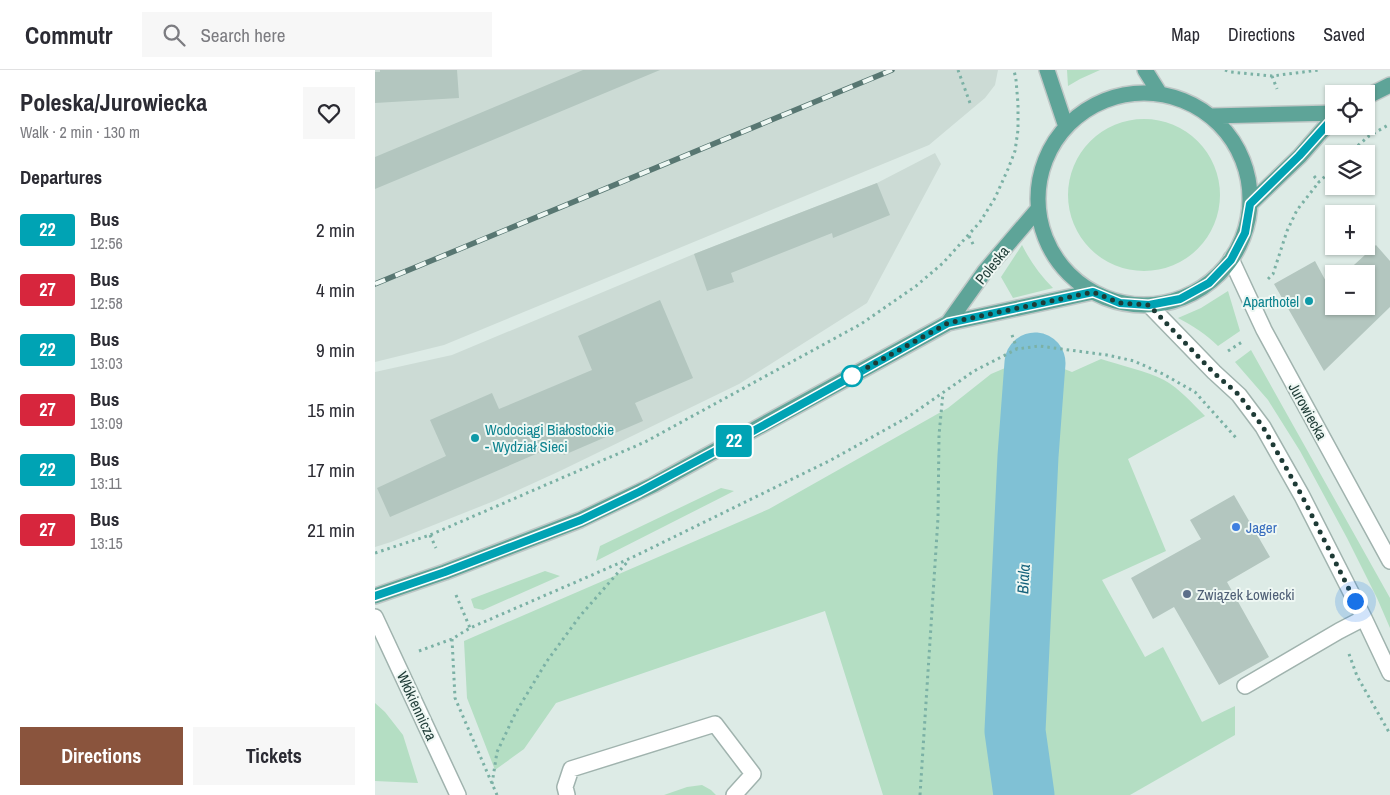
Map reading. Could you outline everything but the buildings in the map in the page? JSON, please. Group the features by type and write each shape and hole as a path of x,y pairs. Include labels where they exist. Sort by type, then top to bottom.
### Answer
{"main road":[{"path":"1047,70 1066,127"},
{"path":"1145,70 1160,94"},
{"path":"1375,92 1390,84"},
{"path":"1125,94 1160,94 1187,102 1211,116 1229,135 1241,156 1248,180 1250,204 1245,233 1231,260 1209,283 1180,299 1149,305 1120,303 1093,292 1066,271 1047,242 1038,209 1039,180 1049,151 1066,127 1093,106 1125,94"},
{"path":"1211,116 1325,113"},
{"path":"1250,204 1299,156 1325,127"},
{"name":"Poleska","path":"948,323 985,271 1038,209"},
{"name":"Poleska","path":"375,596 445,572 581,520 653,485 948,323 1093,292"}],"street":[{"name":"Jurowiecka","path":"1231,260 1264,330 1390,561"},
{"path":"1149,305 1213,372 1239,395 1263,427 1302,496 1390,672"},
{"name":"Włókiennicza","path":"375,617 454,794"},
{"path":"1245,686 1364,618"},
{"path":"567,795 565,787 571,769 715,724 753,774 734,795"}],"path":[{"path":"958,70 970,103"},
{"path":"375,553 448,528 645,442 861,324 916,286 943,264 980,222 995,198 1015,150 1018,130 1018,104 1014,70"},
{"path":"1225,70 1271,76 1319,70"},
{"path":"1358,145 1369,136 1390,124"},
{"path":"1269,285 1267,280 1273,274 1287,231 1297,210 1319,182"},
{"path":"1213,372 1227,352 1264,330"},
{"path":"497,795 455,698 452,639 470,628 631,558 831,460 908,417 974,371 1017,349 1039,346 1107,355 1134,361 1163,374 1195,392 1241,443"},
{"path":"922,795 920,788 939,518 939,436 943,392"},
{"path":"492,784 497,752 521,703 547,661 580,616 631,558"},
{"path":"1339,631 1357,676 1390,734"}],"shaded area":[{"path":"375,70 998,70 995,85 985,98 929,145 444,345 375,362"},
{"name":"Wodociągi Białostockie - Wydział Sieci","path":"935,153 941,164 867,303 739,384 494,501 375,547 375,372 452,355 694,254 877,183"}],"green space":[{"path":"1067,70 1100,70 1068,86"},
{"path":"1144,119 1173,125 1186,132 1197,142 1207,153 1214,166 1220,195 1214,224 1207,237 1197,248 1186,258 1173,265 1144,271 1115,265 1102,258 1091,248 1081,237 1074,224 1068,195 1074,166 1081,153 1091,142 1102,132 1115,125"},
{"path":"1022,245 1028,257 1053,288 1013,298 1001,277"},
{"path":"1228,291 1240,331 1218,346 1199,330 1178,318 1201,308"},
{"path":"1251,350 1390,598 1390,628 1347,538 1300,451 1268,400 1235,362"},
{"path":"1101,359 1164,380 1181,392 1205,416 1128,459 1166,551 1102,580 1145,657 1163,647 1202,722 1235,706 1235,735 1130,795 883,795 825,611 556,703 524,749 495,770 467,698 464,641 769,509 948,408 991,374 1019,362 1049,363 1072,372"},
{"path":"721,488 734,491 596,561 600,546"},
{"path":"545,571 560,576 483,610 474,608 471,599"},
{"path":"375,703 385,712 403,735 418,783 375,781"},
{"path":"702,785 716,795 664,795 687,787"}],"waterway":[{"name":"Biala","path":"1024,795 1015,731 1028,456 1035,363"}],"railway":[{"path":"375,284 892,70"}],"bus line":[{"name":"22","path":"375,596 445,572 581,520 653,485 948,323 1093,292 1120,303 1149,305 1180,299 1209,283 1231,260 1245,233 1250,204 1299,156 1325,127"}],"place":[{"name":"Aparthotel","path":"1309,301"},
{"name":"Wodociągi Białostockie - Wydział Sieci","path":"475,438"},
{"name":"Jager","path":"1236,527"},
{"name":"Związek Łowiecki","path":"1187,594"}],"route":[{"path":"852,376 948,323 1093,292 1120,303 1149,305 1213,372 1239,395 1263,427 1302,496 1355,601"}]}
